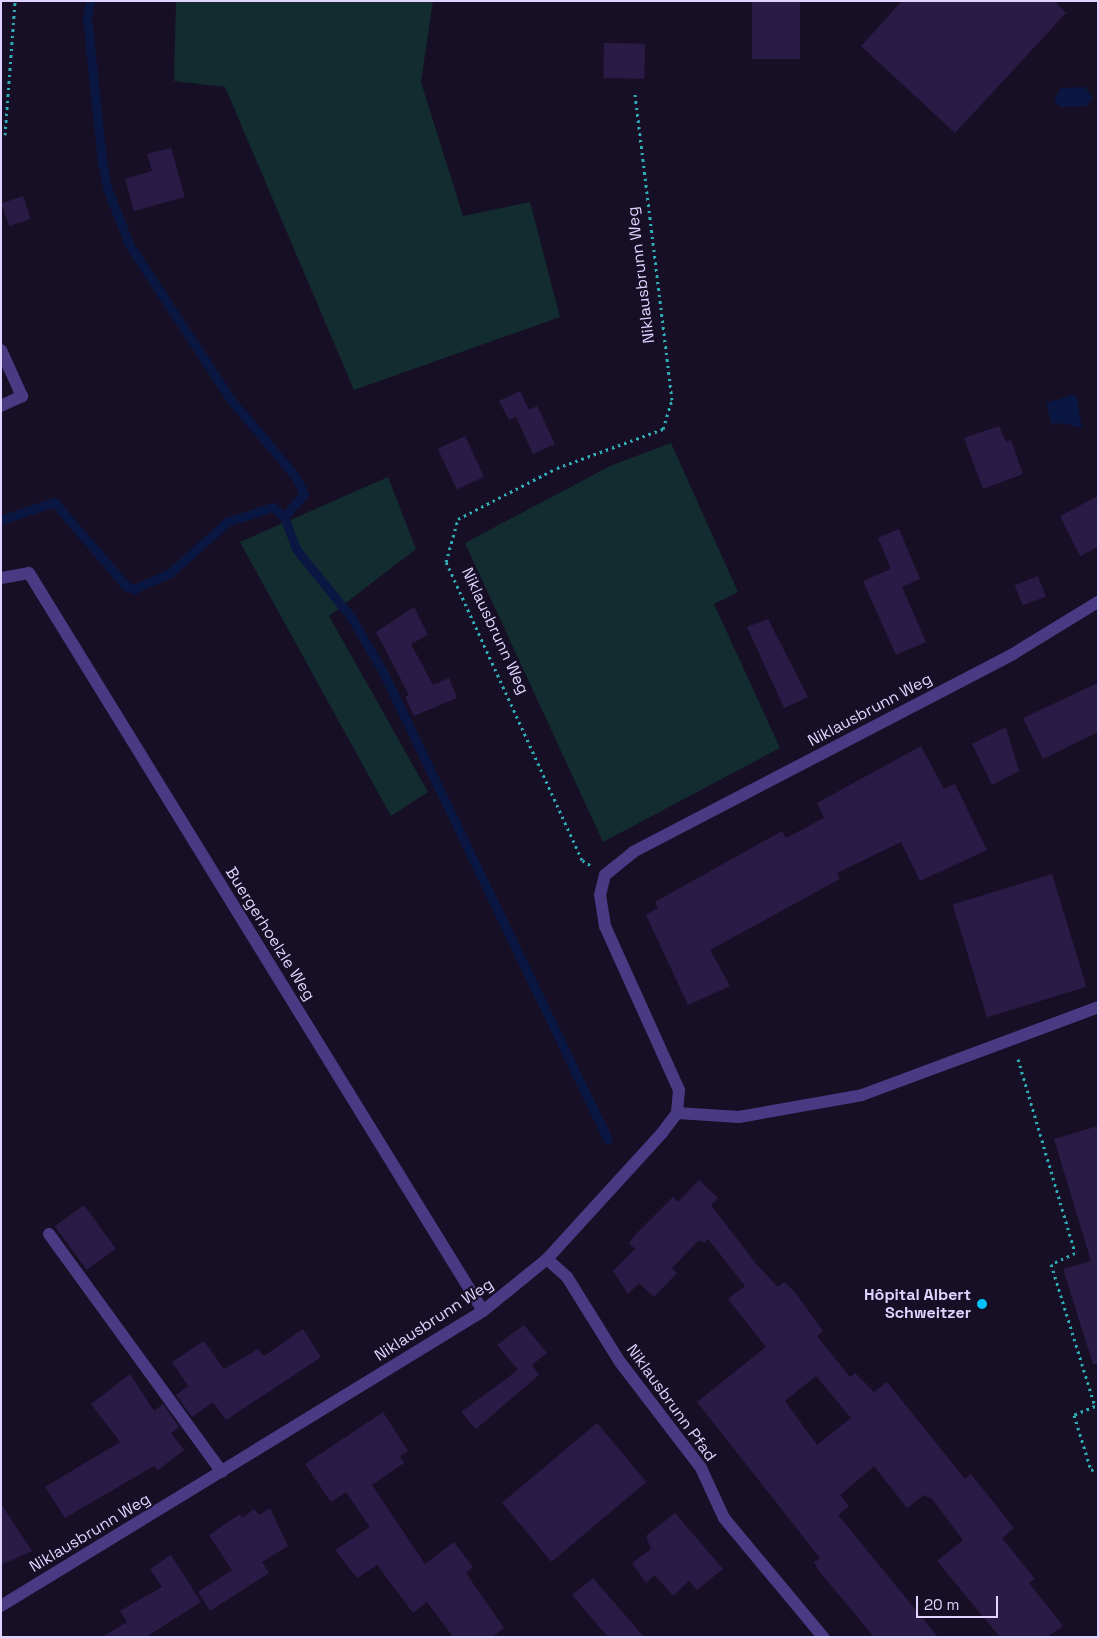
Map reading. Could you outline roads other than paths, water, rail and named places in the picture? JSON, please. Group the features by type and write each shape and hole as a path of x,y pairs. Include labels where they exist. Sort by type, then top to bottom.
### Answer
{"street":[{"path":"1,350 22,396 1,406"},
{"name":"Buergerhoelzle Weg","path":"1,578 29,573 483,1311"},
{"name":"Niklausbrunn Weg","path":"1,1606 483,1311 547,1258 677,1113 679,1090 605,926 600,895 605,875 633,852 1013,654 1098,602"},
{"path":"677,1113 739,1117 862,1095 1098,1007"},
{"path":"49,1234 222,1472"},
{"name":"Niklausbrunn Pfad","path":"547,1258 567,1277 620,1362 701,1468 724,1518 823,1637"}],"water":[{"path":"1085,87 1093,98 1086,106 1061,107 1054,100 1061,88"},
{"path":"1076,394 1082,428 1063,423 1052,425 1046,403"}],"waterway":[{"path":"90,1 87,17 102,162 107,188 130,246 232,401 295,476 304,494 284,517 296,549 351,617 383,672 608,1140"},
{"path":"1,520 54,502 126,586 134,589 170,573 227,522 273,507 284,517"}],"place":[{"name":"Hôpital Albert Schweitzer","path":"982,1304"}]}
